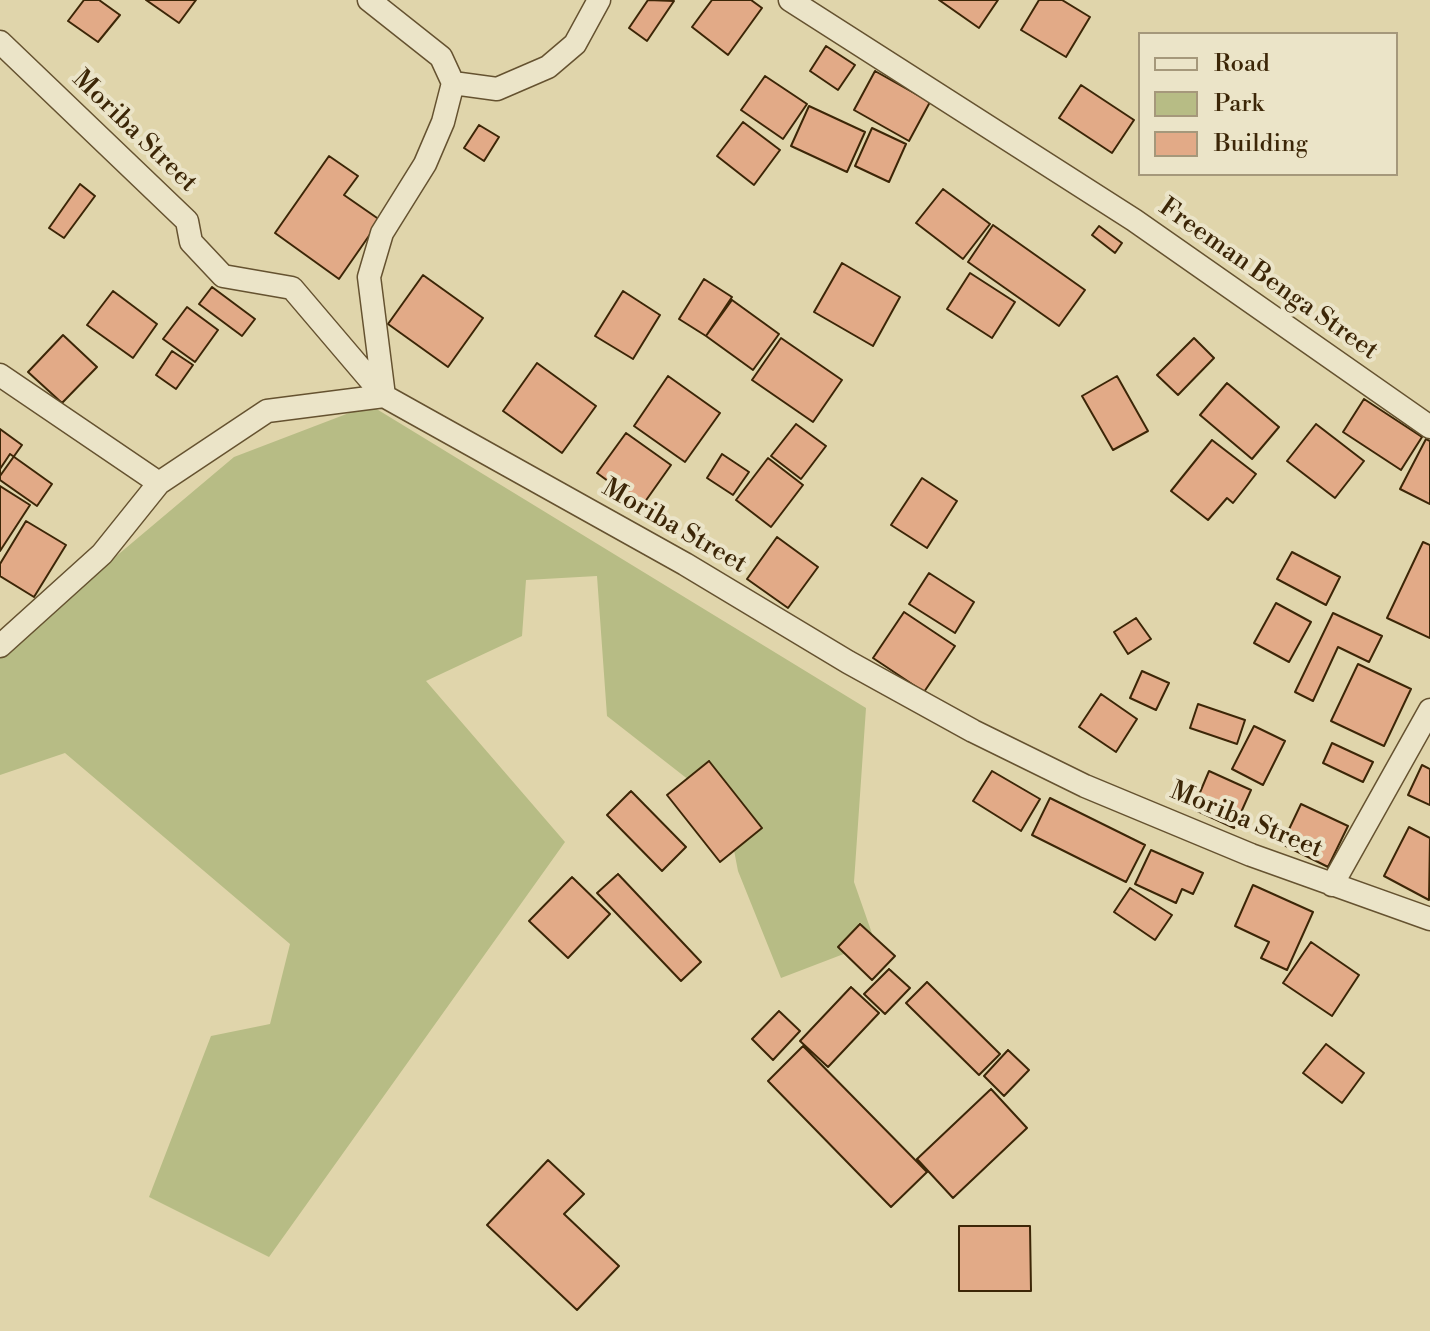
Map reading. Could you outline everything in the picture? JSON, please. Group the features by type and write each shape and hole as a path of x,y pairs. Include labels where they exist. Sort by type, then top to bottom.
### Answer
{"street":[{"path":"0,646 102,554 159,483 267,411 384,396 369,277 382,233 425,164 443,122 453,83 441,57 369,0"},
{"path":"453,83 497,89 548,67 575,44 599,0"},
{"name":"Freeman Benga Street","path":"790,0 1109,204 1430,427"},
{"name":"Moriba Street","path":"0,42 187,221 191,242 223,276 292,288 384,396 685,564 848,662 973,731 1085,786 1332,885 1430,919"},
{"path":"0,375 159,483"},
{"path":"1332,885 1430,710"}],"green space":[{"path":"370,405 866,708 854,882 875,942 781,978 738,871 726,809 607,716 597,576 526,580 522,636 426,681 565,842 269,1257 149,1197 211,1036 270,1024 290,944 65,753 0,775 0,654 234,457"}],"building":[{"path":"84,0 99,0 120,15 98,42 68,21"},
{"path":"146,0 196,0 179,23"},
{"path":"648,0 674,1 647,41 629,28"},
{"path":"712,0 751,0 762,8 728,55 692,27"},
{"path":"939,0 998,0 979,28"},
{"path":"1039,0 1062,0 1090,17 1066,57 1021,30"},
{"path":"826,46 855,65 838,90 810,71"},
{"path":"875,71 930,102 909,141 854,110"},
{"path":"765,76 807,104 783,139 741,110"},
{"path":"1081,85 1134,120 1112,153 1059,118"},
{"path":"809,106 865,132 847,172 791,146"},
{"path":"743,122 780,150 754,185 717,156"},
{"path":"479,125 499,137 484,161 464,148"},
{"path":"872,128 906,144 889,182 855,166"},
{"path":"329,156 358,176 344,195 380,220 339,279 275,233"},
{"path":"80,184 95,196 64,238 49,228"},
{"path":"943,189 990,224 963,259 916,223"},
{"path":"993,225 1085,290 1059,326 968,262"},
{"path":"1099,226 1122,243 1115,253 1092,235"},
{"path":"842,263 900,297 873,346 814,312"},
{"path":"970,273 1015,302 992,338 947,309"},
{"path":"423,275 483,318 448,367 388,324"},
{"path":"704,279 732,297 706,336 679,319"},
{"path":"212,287 255,319 242,336 199,304"},
{"path":"113,291 157,324 133,358 87,325"},
{"path":"623,291 660,315 633,359 595,336"},
{"path":"732,300 779,334 753,370 706,336"},
{"path":"187,307 218,330 195,362 163,339"},
{"path":"63,335 97,367 62,403 28,372"},
{"path":"781,338 842,380 813,422 752,380"},
{"path":"1194,338 1214,358 1178,395 1157,375"},
{"path":"172,351 193,365 176,389 156,375"},
{"path":"537,363 596,406 562,453 503,411"},
{"path":"668,376 720,413 685,462 634,426"},
{"path":"1117,376 1148,431 1113,450 1082,396"},
{"path":"1227,383 1279,427 1252,459 1200,415"},
{"path":"1364,399 1422,437 1401,470 1343,432"},
{"path":"796,424 826,446 801,479 771,456"},
{"path":"1316,424 1364,461 1335,498 1287,461"},
{"path":"0,429 22,445 0,476"},
{"path":"626,433 671,465 642,506 597,473"},
{"path":"1426,439 1430,441 1430,504 1400,489"},
{"path":"1212,440 1256,474 1233,503 1227,498 1208,520 1171,491"},
{"path":"10,454 52,484 37,506 0,480 0,469"},
{"path":"722,454 749,472 733,495 707,478"},
{"path":"768,458 803,485 771,527 736,500"},
{"path":"922,478 957,501 927,548 891,525"},
{"path":"0,486 30,505 0,551"},
{"path":"26,521 66,545 34,597 0,576 0,564"},
{"path":"777,537 818,567 788,608 747,579"},
{"path":"1423,542 1430,545 1430,638 1387,618"},
{"path":"1292,552 1340,577 1326,605 1277,579"},
{"path":"929,573 974,602 955,633 909,604"},
{"path":"1276,603 1311,622 1289,662 1254,643"},
{"path":"904,612 955,646 924,692 873,658"},
{"path":"1333,613 1382,636 1369,662 1338,647 1313,701 1295,692"},
{"path":"1136,618 1151,639 1128,654 1114,632"},
{"path":"1358,664 1411,689 1384,746 1331,721"},
{"path":"1142,671 1169,683 1156,710 1130,698"},
{"path":"1101,694 1137,719 1116,752 1079,727"},
{"path":"1198,704 1245,720 1237,744 1190,728"},
{"path":"1254,726 1285,741 1263,785 1232,769"},
{"path":"1332,743 1373,762 1363,782 1323,763"},
{"path":"709,761 762,828 720,862 667,795"},
{"path":"1422,765 1430,769 1430,805 1408,795"},
{"path":"992,771 1040,799 1021,831 973,801"},
{"path":"1209,771 1251,790 1234,828 1193,809"},
{"path":"631,791 686,847 662,871 607,815"},
{"path":"1050,798 1145,845 1126,882 1032,835"},
{"path":"1301,804 1348,826 1328,867 1282,844"},
{"path":"1409,827 1430,838 1429,900 1384,876"},
{"path":"1151,850 1203,873 1193,894 1182,889 1176,903 1135,884"},
{"path":"618,874 701,962 681,981 597,893"},
{"path":"572,877 610,914 568,958 529,921"},
{"path":"1253,885 1313,912 1287,970 1261,958 1269,942 1235,926"},
{"path":"1130,888 1172,915 1155,940 1114,912"},
{"path":"860,924 895,956 872,980 838,947"},
{"path":"1311,942 1359,975 1332,1016 1283,983"},
{"path":"889,969 910,988 885,1014 864,994"},
{"path":"927,982 1000,1054 979,1075 906,1003"},
{"path":"851,987 879,1013 828,1067 800,1041"},
{"path":"779,1011 800,1031 773,1060 752,1039"},
{"path":"1326,1044 1364,1073 1342,1103 1303,1073"},
{"path":"803,1046 927,1172 891,1207 768,1081"},
{"path":"1008,1050 1029,1070 1004,1096 984,1076"},
{"path":"991,1089 1027,1128 953,1198 917,1159"},
{"path":"548,1160 584,1194 564,1214 619,1266 577,1310 487,1225"},
{"path":"959,1226 1030,1226 1031,1291 959,1291"}]}
